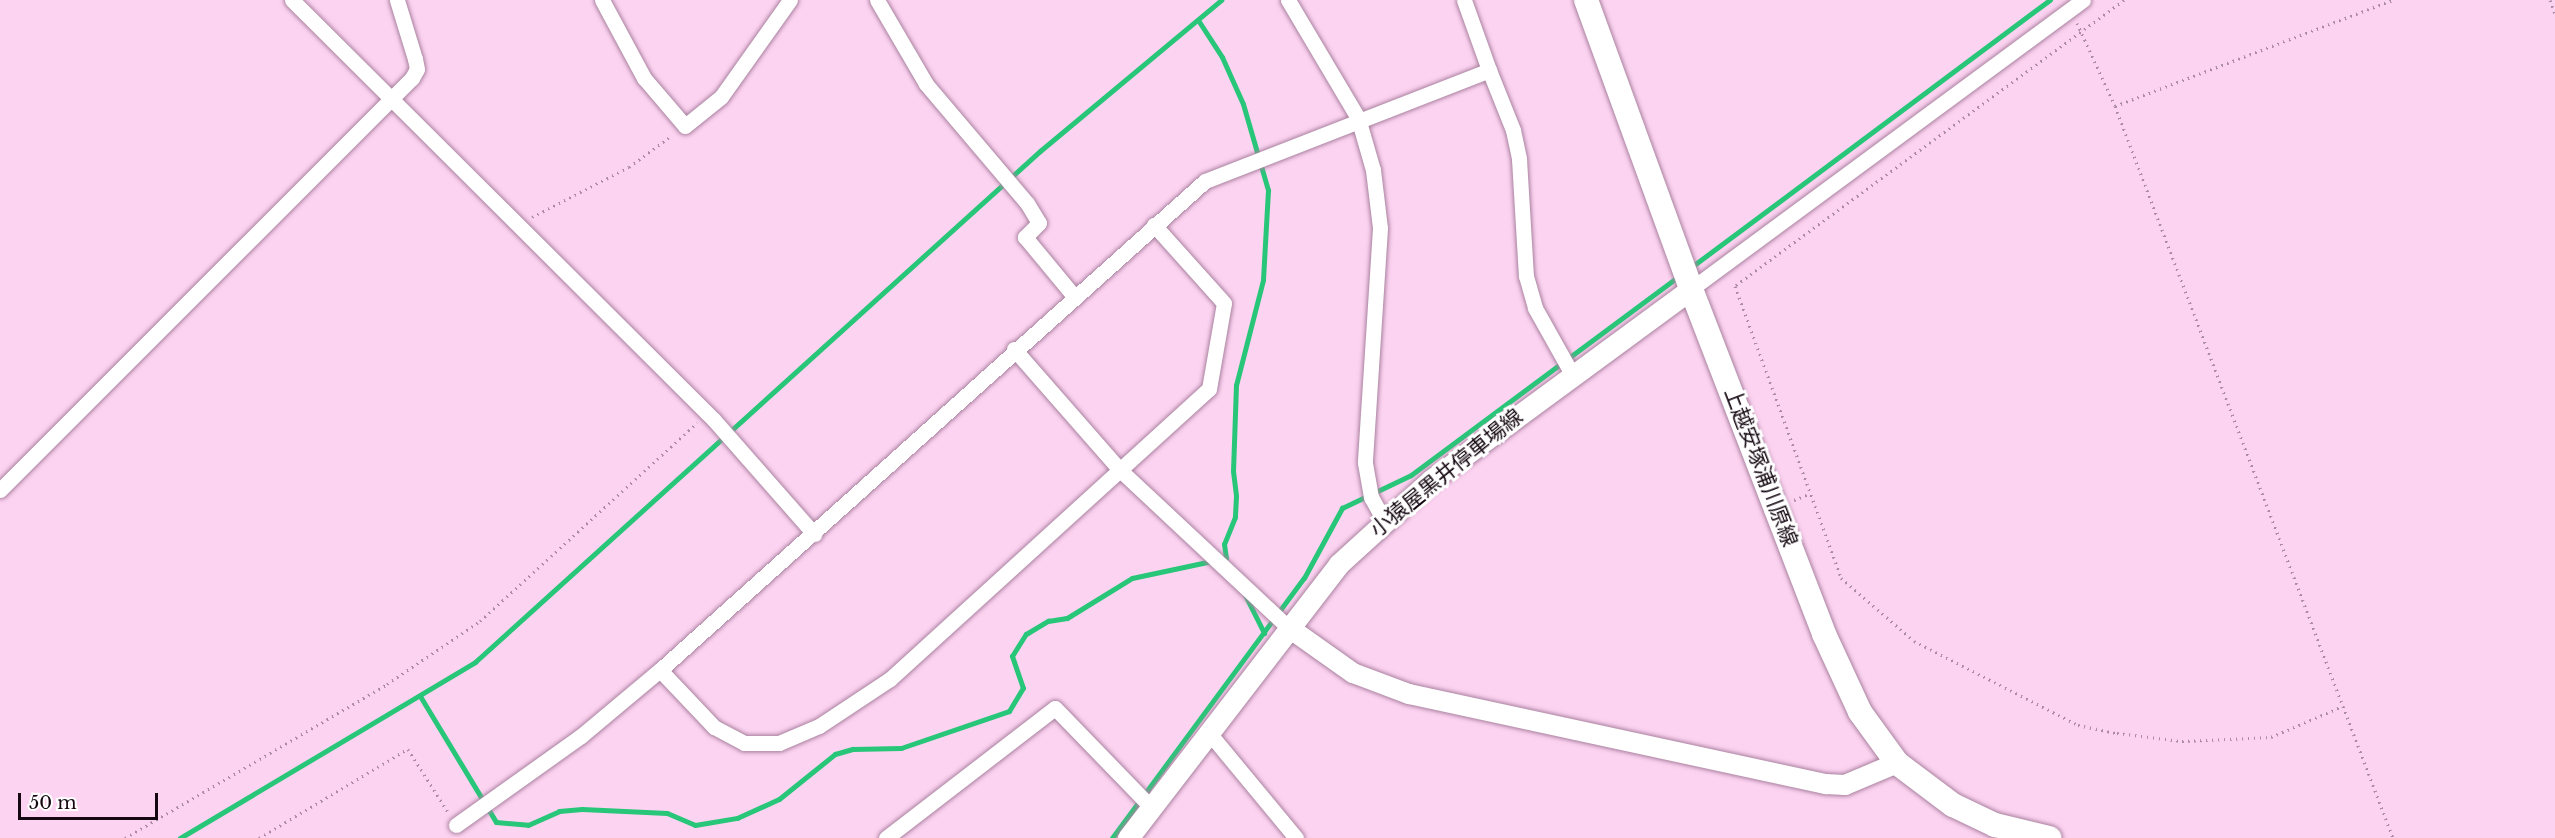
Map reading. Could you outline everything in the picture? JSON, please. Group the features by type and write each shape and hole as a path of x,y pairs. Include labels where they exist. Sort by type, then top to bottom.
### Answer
{"main road":[{"name":"上越安塚浦川原線","path":"1586,0 1691,289 1837,665 1860,712 1897,763 1953,805 1995,825 2049,838"},
{"name":"小猿屋黒井停車場線","path":"1128,838 1210,734 1288,627 1339,564 1384,520 1431,480 1572,374 1691,289"}],"street":[{"path":"292,0 710,417 814,534"},
{"path":"0,490 392,99 417,69 397,0"},
{"path":"602,0 644,78 685,126 721,97 790,0"},
{"path":"877,0 926,84 1027,203 1039,223 1025,237 1073,295"},
{"path":"1290,0 1358,118 1373,170 1380,228 1365,463 1371,497 1384,520"},
{"path":"1464,0 1513,130 1519,159 1526,276 1535,308 1572,374"},
{"path":"1691,289 2083,0"},
{"path":"456,825 581,736 660,670 814,534 1073,295 1205,181 1358,118 1489,70"},
{"path":"660,670 714,727 744,743 779,743 819,726 890,678 1209,389 1224,303 1154,225"},
{"path":"1014,350 1120,470 1288,627 1353,673 1409,694 1826,784 1845,784 1897,763"},
{"path":"886,838 1054,708 1151,807"},
{"path":"1210,734 1296,838"}],"path":[{"path":"2124,0 1735,286 1841,578 1914,641 2078,724 2182,741 2271,736 2343,706"},
{"path":"2115,106 2392,0"},
{"path":"2550,0 2555,14"},
{"path":"2069,11 2083,31 2115,106 2393,838"},
{"path":"518,225 629,167 685,126"},
{"path":"125,838 387,684 480,621 710,417"},
{"path":"259,838 408,749 456,825"}],"waterway":[{"path":"180,838 475,662 1040,151 1221,0"},
{"path":"1690,268 2050,0"},
{"path":"1198,20 1222,57 1243,104 1268,190 1263,280 1236,385 1233,471 1236,496 1235,517 1224,544 1226,558"},
{"path":"1112,838 1304,578 1342,508 1411,475 1680,275"},
{"path":"420,696 496,822 528,825 559,811 582,809 667,813 695,825 737,818 779,799 835,754 853,749 901,748 1009,711 1023,688 1012,656 1026,634 1048,621 1067,618 1132,578 1226,558"},
{"path":"1244,593 1264,633"}]}
